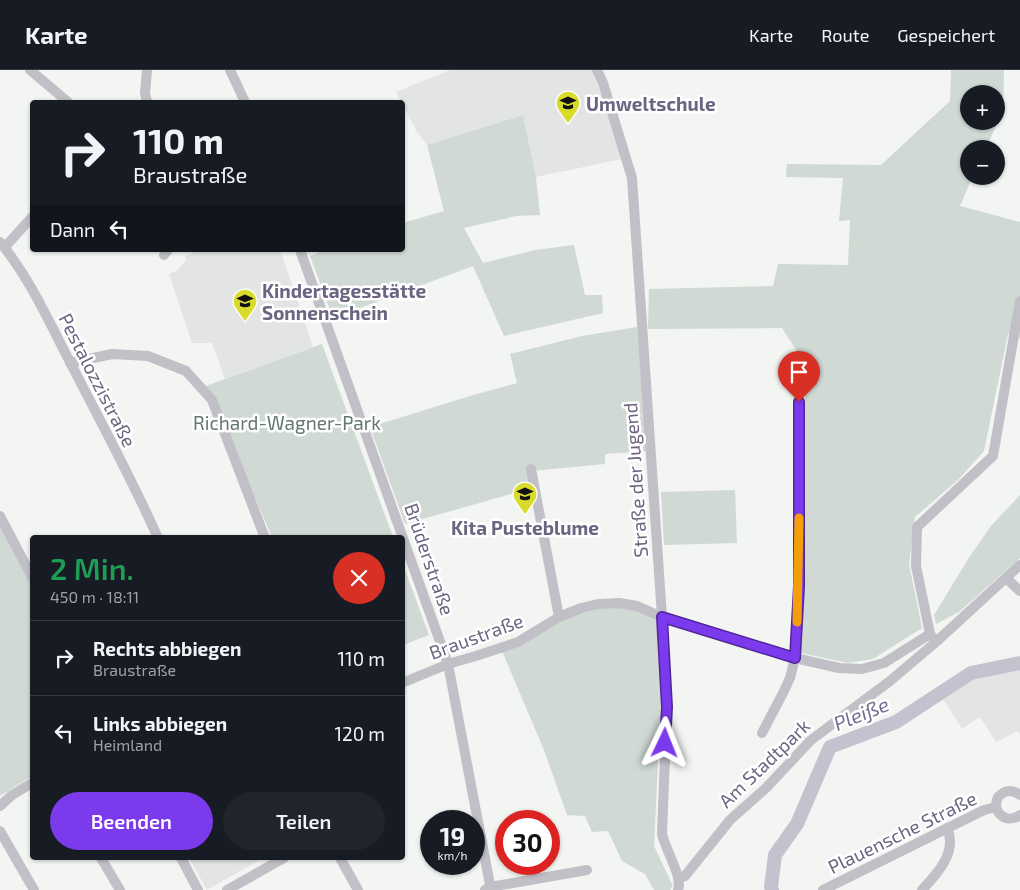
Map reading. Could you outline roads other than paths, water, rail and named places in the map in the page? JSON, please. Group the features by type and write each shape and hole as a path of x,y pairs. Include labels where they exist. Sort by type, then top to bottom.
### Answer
{"street":[{"path":"30,70 66,100"},
{"path":"147,70 145,92 147,100"},
{"path":"230,70 245,100"},
{"name":"Straße der Jugend","path":"597,70 603,83 632,178 667,707 662,834 664,845 679,878 678,890"},
{"path":"2,245 30,219"},
{"name":"Pestalozzistraße","path":"2,245 29,283 84,388 157,535"},
{"name":"Brüderstraße","path":"301,252 402,535"},
{"path":"933,638 916,566 917,527 993,456 1020,301"},
{"path":"70,363 112,354 121,354 148,356 186,371 212,400 264,535"},
{"path":"762,733 790,678 795,658 799,586 799,402"},
{"path":"531,469 559,617"},
{"path":"0,516 30,573"},
{"name":"Brüderstraße","path":"405,544 448,664 488,889"},
{"name":"Am Stadtpark","path":"679,878 686,876 692,870 730,820 766,788 811,740 890,681 933,638 1020,565"},
{"path":"1006,578 1020,591"},
{"name":"Braustraße","path":"405,682 448,664 518,642 559,617 581,608 619,603 637,606 662,617 795,658 838,668 862,670 884,663 933,638"},
{"path":"0,806 12,795 30,784"},
{"path":"1020,794 1010,791 1001,794 996,801 999,814 1008,819 1020,815"},
{"name":"Plauensche Straße","path":"824,890 984,810 996,807"},
{"path":"922,890 940,871 946,859 951,836 948,828"},
{"path":"0,831 34,890"},
{"path":"102,860 120,890"},
{"path":"182,860 198,890"},
{"path":"227,890 280,860"},
{"path":"341,860 358,890"},
{"path":"488,889 587,870"}],"waterway":[{"name":"Pleiße","path":"772,890 775,855 797,824 830,747 896,722 971,673 1020,663"}],"place":[{"name":"Umweltschule","path":"568,124"},
{"name":"Kindertagesstätte Sonnenschein","path":"245,322"},
{"name":"Kita Pusteblume","path":"525,515"}],"park label":[{"name":"Richard-Wagner-Park","path":"287,422"}]}
